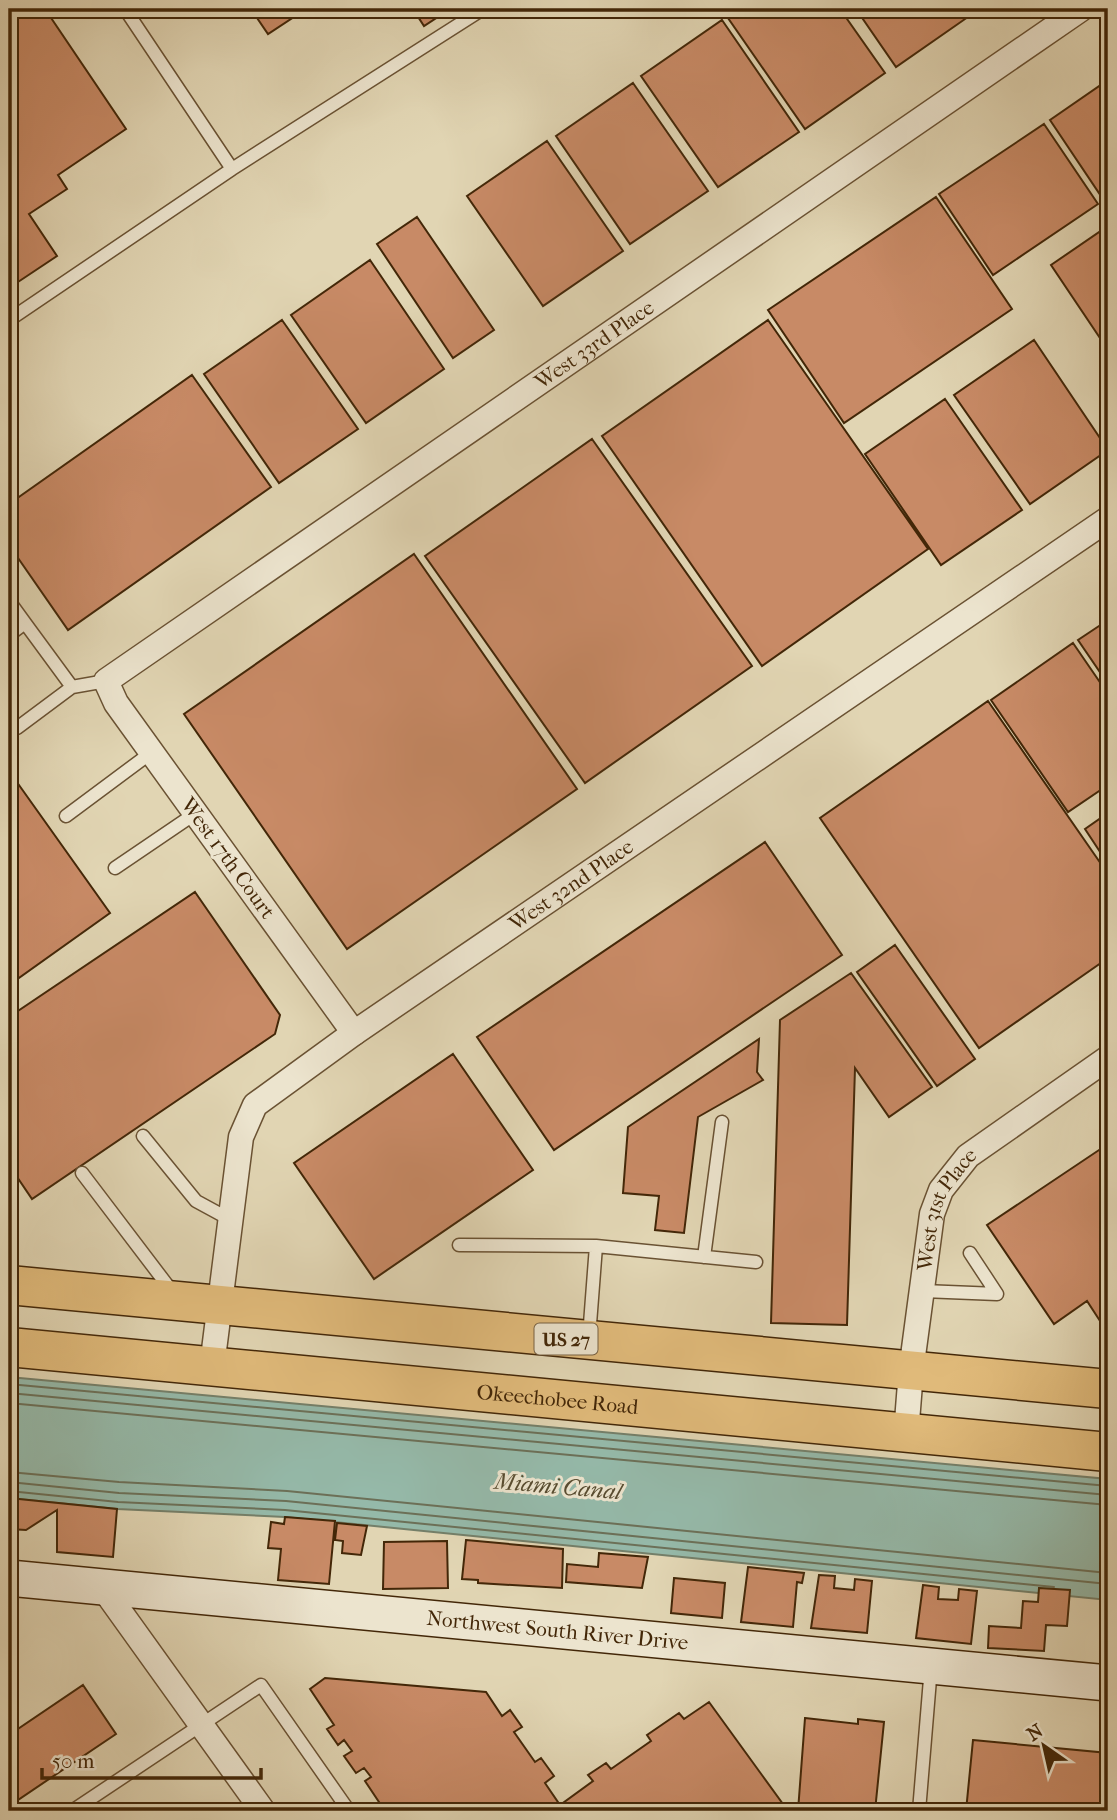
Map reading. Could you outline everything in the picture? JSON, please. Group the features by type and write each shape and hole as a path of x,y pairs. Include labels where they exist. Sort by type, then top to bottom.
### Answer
{"highway":[{"name":"US 27","path":"9,1285 1108,1389"},
{"name":"Okeechobee Road","path":"9,1347 1108,1452"}],"street":[{"name":"West 33rd Place","path":"106,681 1082,9"},
{"name":"West 32nd Place","path":"212,1366 241,1137 255,1105 354,1033 1108,519"},
{"name":"West 17th Court","path":"106,681 116,703 354,1033"},
{"name":"West 31st Place","path":"906,1434 911,1371 932,1214 941,1190 954,1171 984,1143 1108,1058"},
{"name":"Northwest South River Drive","path":"9,1578 1108,1683"},
{"path":"103,1588 263,1811"}],"lane":[{"path":"125,9 232,169"},
{"path":"9,320 232,169 483,9"},
{"path":"9,601 72,687"},
{"path":"9,635 25,623"},
{"path":"17,728 72,687 106,681"},
{"path":"66,817 152,752"},
{"path":"116,868 195,813"},
{"path":"704,1257 722,1122"},
{"path":"143,1136 196,1200 231,1220"},
{"path":"82,1173 180,1303"},
{"path":"459,1245 596,1246 756,1262"},
{"path":"589,1341 596,1246"},
{"path":"923,1291 997,1294 970,1253"},
{"path":"919,1811 931,1666"},
{"path":"72,1811 261,1685 349,1811"}],"water":[{"name":"Miami Canal","path":"9,1377 1108,1479 1108,1600 285,1517 117,1509 9,1498"}],"building":[{"path":"9,9 45,9 126,129 58,175 67,189 29,214 57,256 9,288"},
{"path":"251,9 306,9 268,34"},
{"path":"413,9 450,9 424,26"},
{"path":"742,9 840,9 885,73 805,129 728,18"},
{"path":"856,9 976,9 978,10 896,67"},
{"path":"722,20 799,132 718,187 641,76"},
{"path":"1108,80 1108,200 1105,202 1050,120"},
{"path":"633,83 708,191 630,244 556,136"},
{"path":"1044,124 1098,204 993,275 939,194"},
{"path":"547,141 623,251 543,306 467,196"},
{"path":"936,197 1012,309 844,423 768,310"},
{"path":"417,217 494,330 453,358 377,244"},
{"path":"1108,226 1108,350 1051,265"},
{"path":"370,260 444,369 366,423 291,315"},
{"path":"282,320 358,429 279,483 204,374"},
{"path":"768,320 928,549 762,666 602,436"},
{"path":"1034,340 1108,450 1030,504 954,395"},
{"path":"192,375 271,487 68,630 9,545 9,504"},
{"path":"945,399 1022,510 941,565 865,454"},
{"path":"592,439 752,666 585,783 425,556"},
{"path":"414,554 577,789 347,949 184,714"},
{"path":"1108,620 1108,684 1078,640"},
{"path":"1073,643 1108,694 1108,785 1068,812 991,700"},
{"path":"988,701 1108,874 1108,958 979,1048 820,818"},
{"path":"9,771 110,913 9,985"},
{"path":"1108,813 1108,864 1085,829"},
{"path":"765,842 842,955 554,1150 477,1037"},
{"path":"195,892 280,1015 275,1034 32,1199 9,1165 9,1017"},
{"path":"895,945 975,1059 937,1086 857,972"},
{"path":"851,973 932,1087 889,1117 855,1068 847,1325 771,1323 780,1020"},
{"path":"759,1039 757,1072 763,1080 698,1117 684,1233 655,1230 659,1196 623,1193 628,1127"},
{"path":"453,1054 533,1170 374,1279 294,1163"},
{"path":"1108,1144 1108,1316 1100,1321 1087,1301 1054,1324 987,1225"},
{"path":"9,1498 117,1509 113,1557 57,1552 57,1510 26,1530 9,1529"},
{"path":"285,1517 335,1521 329,1584 278,1580 281,1549 268,1548 271,1522 284,1524"},
{"path":"337,1523 367,1526 361,1555 342,1553 343,1541 335,1540"},
{"path":"466,1540 563,1549 562,1588 478,1583 478,1580 462,1579"},
{"path":"447,1541 448,1588 383,1589 384,1542"},
{"path":"599,1553 648,1557 642,1588 566,1582 567,1564 598,1567"},
{"path":"748,1567 804,1573 802,1583 797,1582 793,1627 741,1622"},
{"path":"819,1575 835,1576 834,1588 854,1590 855,1579 872,1581 867,1633 811,1628"},
{"path":"674,1578 725,1583 722,1618 671,1613"},
{"path":"923,1585 939,1587 938,1599 958,1600 959,1589 977,1591 971,1644 916,1638"},
{"path":"1039,1588 1070,1590 1067,1626 1046,1625 1044,1651 988,1648 989,1626 1021,1628 1023,1601 1038,1602"},
{"path":"325,1678 486,1692 502,1716 510,1710 522,1727 514,1732 535,1762 541,1758 554,1776 545,1783 560,1805 593,1781 588,1775 606,1763 611,1769 651,1741 647,1735 679,1713 684,1719 709,1702 788,1811 385,1811 365,1781 371,1777 364,1768 356,1773 344,1756 352,1751 344,1740 338,1745 327,1729 334,1725 310,1689"},
{"path":"83,1685 116,1734 9,1806 9,1735"},
{"path":"805,1718 858,1724 858,1719 884,1722 875,1811 798,1811"},
{"path":"973,1740 1108,1753 1108,1811 966,1811"}]}
